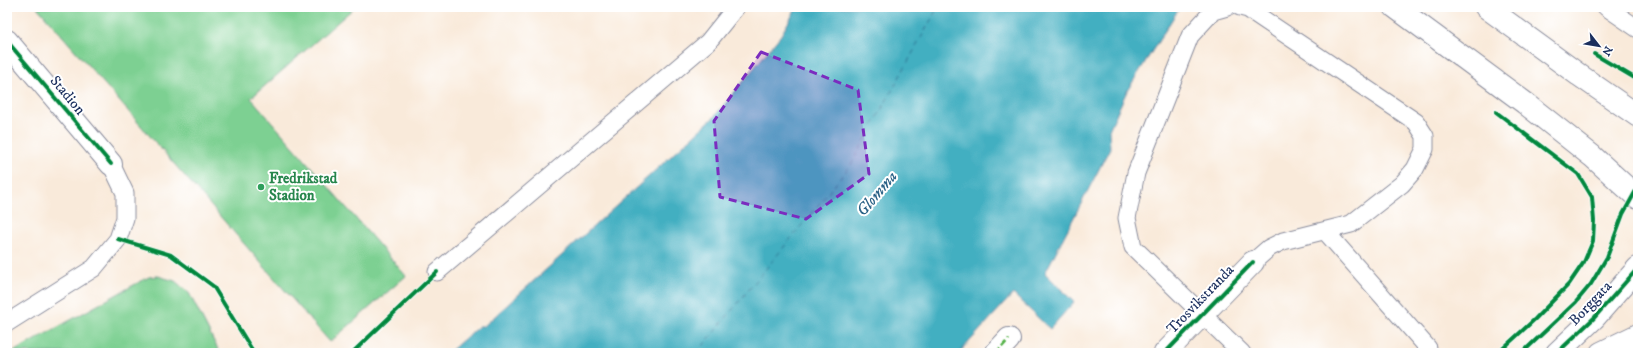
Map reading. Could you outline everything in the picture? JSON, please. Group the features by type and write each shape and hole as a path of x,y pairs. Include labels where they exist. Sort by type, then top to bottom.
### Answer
{"main road":[{"path":"1395,7 1525,103 1586,151 1638,198"},
{"path":"1486,7 1638,116"},
{"name":"Stadion","path":"7,41 111,164"},
{"name":"Trosvikstranda","path":"1165,353 1253,262"},
{"name":"Borggata","path":"1557,353 1594,318 1638,268"},
{"path":"1601,353 1638,334"}],"lane":[{"path":"437,272 708,42 736,7"},
{"path":"1227,7 1213,11 1190,36 1136,173 1127,218 1133,247 1242,353"},
{"path":"1240,7 1248,9 1416,122 1425,136 1425,149 1415,169 1402,184 1351,224 1283,241 1269,248 1253,262"},
{"path":"1606,7 1638,29"},
{"name":"Stadion","path":"7,323 94,268 118,239 125,218 125,193 111,164"},
{"path":"1325,231 1428,348"}],"highlighted area":[{"path":"761,52 858,90 869,174 806,219 720,197 714,121"}],"green space":[{"name":"Fredrikstad Stadion","path":"37,7 355,7 251,98 406,276 330,342"},
{"path":"158,276 175,281 189,293 220,353 11,353 141,281 149,277"}],"water":[{"name":"Glomma","path":"797,7 1180,7 1127,91 1109,130 1110,148 1045,273 1074,302 1050,329 1013,294 959,353 448,353 479,326 484,326 714,117 781,35"}],"ferry route":[{"path":"697,353 851,165 938,7"}],"marked path":[{"path":"996,353 1009,339"}],"cycle path":[{"path":"7,41 111,164"},
{"path":"1594,54 1638,80"},
{"path":"1496,112 1578,174 1592,197 1594,221 1593,241 1584,262 1569,284 1535,319 1498,353"},
{"path":"1522,353 1576,302 1591,284 1607,257 1623,214 1638,187"},
{"path":"118,239 171,255 213,286 254,353"},
{"path":"1165,353 1253,262"},
{"path":"1557,353 1594,318 1638,268"},
{"path":"352,353 437,272"}],"place":[{"name":"Fredrikstad Stadion","path":"261,187"}]}
